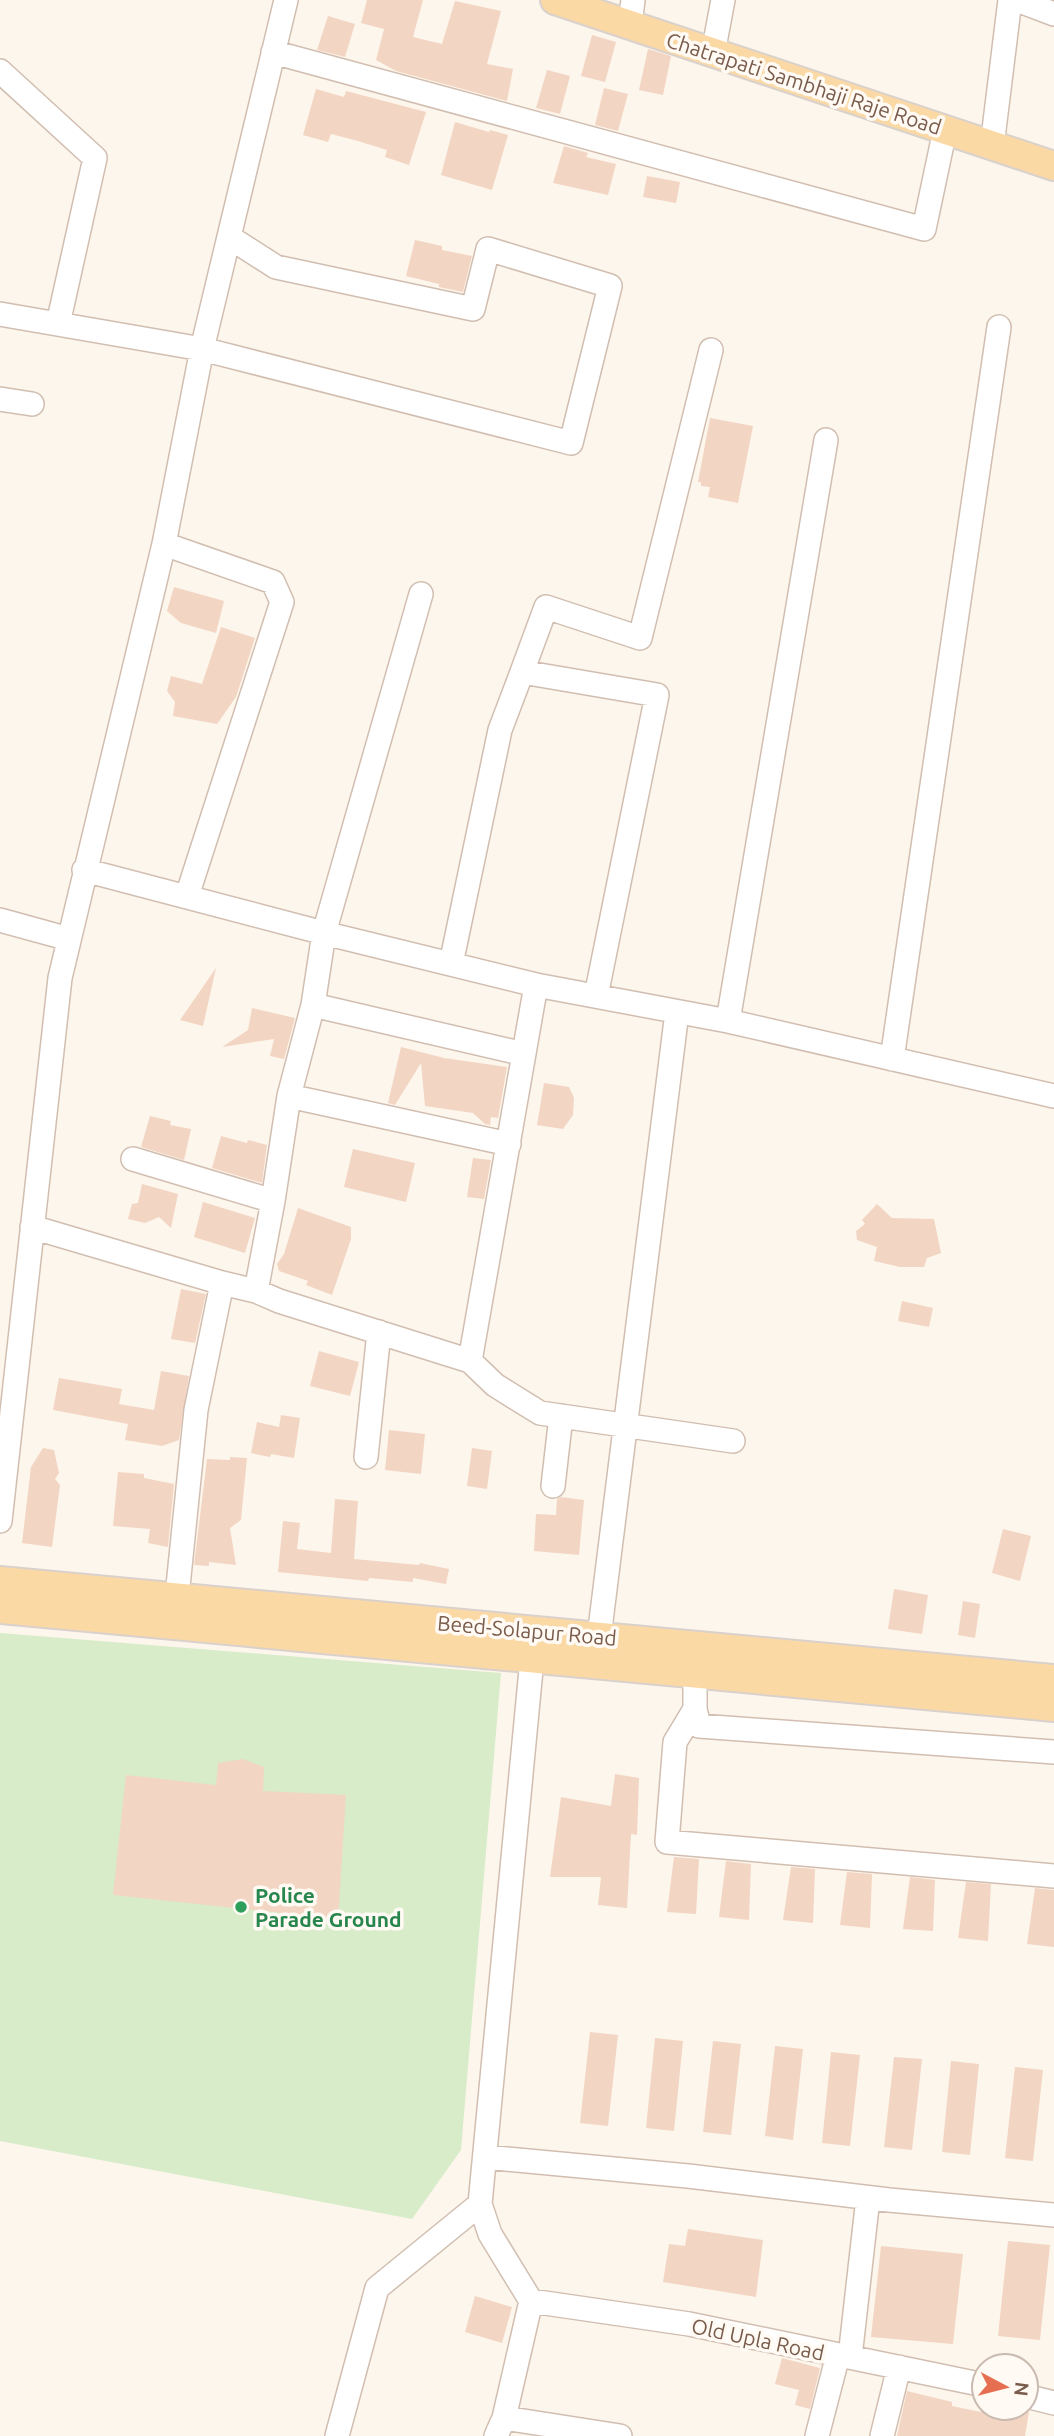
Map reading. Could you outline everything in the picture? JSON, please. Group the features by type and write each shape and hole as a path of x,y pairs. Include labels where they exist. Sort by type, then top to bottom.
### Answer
{"main road":[{"name":"Chatrapati Sambhaji Raje Road","path":"555,0 631,12 713,53 1054,166"},
{"name":"Beed-Solapur Road","path":"0,1581 177,1595 1054,1679"},
{"name":"Beed-Solapur Road","path":"0,1609 1054,1707"}],"street":[{"path":"1,1510 8,1367 32,1227 60,978 164,544 202,349 286,0"},
{"path":"713,53 723,0"},
{"path":"992,146 1010,0"},
{"path":"1017,0 1054,13"},
{"path":"273,52 924,229 945,130"},
{"path":"0,71 95,158 58,324"},
{"path":"0,314 202,349 570,443 610,286 488,249 473,309 276,267 229,237"},
{"path":"892,1059 999,327"},
{"path":"451,964 500,730 546,607 640,638 711,350"},
{"path":"0,399 32,404"},
{"path":"728,1021 826,440"},
{"path":"164,544 273,582 282,602 187,896"},
{"path":"256,1291 289,1096 313,1005 324,933 421,594"},
{"path":"522,672 657,695 596,996"},
{"path":"85,870 536,985 728,1021 1054,1096"},
{"path":"0,920 69,939"},
{"path":"470,1361 536,985"},
{"path":"313,1005 524,1054"},
{"path":"598,1637 677,1012"},
{"path":"289,1096 509,1144"},
{"path":"132,1159 273,1201"},
{"path":"32,1227 256,1291 279,1301 470,1361 495,1385 540,1413 733,1441"},
{"path":"177,1595 196,1410 222,1283"},
{"path":"366,1457 379,1332"},
{"path":"553,1486 561,1416"},
{"path":"532,1659 480,2204 490,2234 531,2301 500,2427 618,2436"},
{"path":"695,1674 695,1709 699,1726 1054,1752"},
{"path":"695,1709 675,1742 667,1842 1054,1876"},
{"path":"485,2157 688,2176 868,2198 1054,2214"},
{"path":"817,2436 844,2356 868,2198"},
{"path":"337,2436 377,2288 480,2204"},
{"name":"Old Upla Road","path":"531,2301 689,2325 970,2382"},
{"path":"882,2436 899,2367"}],"green space":[{"name":"Police Parade Ground","path":"0,1633 501,1673 461,2150 412,2219 0,2141"}],"building":[{"path":"367,0 423,0 413,37 442,44 455,1 501,11 487,64 513,69 507,101 396,71 376,60 384,29 361,23"},
{"path":"328,16 355,24 345,57 317,50"},
{"path":"592,35 616,42 605,82 581,76"},
{"path":"648,49 671,56 663,95 639,90"},
{"path":"547,70 570,76 560,114 536,108"},
{"path":"604,88 628,94 618,131 595,125"},
{"path":"316,89 344,97 346,91 426,112 409,165 385,157 387,150 358,141 331,134 328,142 303,135"},
{"path":"455,122 508,135 492,190 441,175"},
{"path":"564,146 588,153 586,157 616,164 608,195 553,183"},
{"path":"647,176 680,182 676,203 643,197"},
{"path":"415,240 442,246 442,250 472,256 463,292 406,276"},
{"path":"710,418 753,426 738,503 708,497 710,487 701,486 701,482 698,482"},
{"path":"174,587 224,601 216,633 181,623 167,611"},
{"path":"221,627 255,638 236,697 217,724 173,716 175,702 167,691 171,676 202,684"},
{"path":"216,968 203,1026 180,1020"},
{"path":"252,1008 295,1018 284,1059 270,1056 274,1039 222,1047 248,1030"},
{"path":"401,1047 444,1058 507,1067 498,1118 491,1117 490,1125 473,1113 425,1106 421,1063 395,1105 388,1103"},
{"path":"544,1083 569,1087 574,1098 573,1115 563,1129 537,1125"},
{"path":"150,1116 171,1121 170,1125 191,1129 184,1160 141,1147"},
{"path":"221,1136 267,1145 262,1183 212,1168"},
{"path":"353,1149 415,1163 406,1202 344,1187"},
{"path":"473,1158 491,1160 484,1199 467,1197"},
{"path":"142,1184 178,1194 171,1228 159,1217 145,1223 128,1219 132,1204 138,1203"},
{"path":"203,1202 255,1218 245,1253 194,1237"},
{"path":"877,1204 892,1218 934,1219 941,1253 927,1258 924,1267 900,1267 874,1261 877,1247 857,1240 856,1231 865,1224 862,1220"},
{"path":"298,1208 351,1227 351,1239 332,1295 306,1285 308,1281 279,1271 277,1264 284,1254"},
{"path":"181,1289 206,1294 195,1343 171,1339"},
{"path":"902,1301 933,1308 929,1327 898,1321"},
{"path":"319,1351 359,1362 350,1396 310,1386"},
{"path":"161,1371 189,1376 179,1440 162,1446 125,1440 128,1424 53,1410 59,1378 122,1389 119,1404 154,1410"},
{"path":"281,1415 300,1418 294,1458 251,1453 257,1422 279,1427"},
{"path":"389,1430 425,1434 421,1474 385,1470"},
{"path":"43,1448 54,1450 59,1473 55,1479 60,1485 52,1547 22,1543 31,1467"},
{"path":"472,1448 492,1451 487,1489 467,1486"},
{"path":"230,1457 247,1458 241,1520 230,1528 236,1565 209,1562 209,1566 194,1565 207,1459 230,1460"},
{"path":"118,1472 144,1474 144,1478 174,1484 168,1547 148,1543 150,1529 113,1526"},
{"path":"561,1497 584,1500 579,1555 534,1551 536,1514 556,1515 557,1499"},
{"path":"335,1499 358,1501 354,1559 420,1563 449,1569 446,1584 413,1578 413,1582 369,1578 368,1581 278,1572 283,1521 300,1523 297,1549 331,1553"},
{"path":"1003,1529 1031,1536 1020,1581 992,1573"},
{"path":"894,1589 928,1595 922,1634 888,1629"},
{"path":"963,1601 980,1604 975,1638 958,1635"},
{"path":"243,1759 264,1767 263,1791 346,1795 338,1919 113,1895 126,1775 216,1785 218,1763"},
{"path":"615,1774 639,1778 637,1835 631,1834 627,1908 598,1905 601,1877 550,1877 561,1797 611,1806"},
{"path":"674,1857 699,1859 696,1914 667,1912"},
{"path":"726,1861 751,1864 749,1920 719,1917"},
{"path":"791,1867 815,1869 813,1923 783,1920"},
{"path":"847,1872 872,1874 870,1928 840,1925"},
{"path":"910,1877 935,1880 933,1931 903,1929"},
{"path":"966,1882 991,1884 988,1941 958,1938"},
{"path":"1035,1888 1054,1890 1054,1947 1027,1944"},
{"path":"590,2032 618,2035 608,2126 580,2123"},
{"path":"655,2038 683,2041 674,2131 646,2128"},
{"path":"713,2041 741,2044 731,2135 703,2132"},
{"path":"775,2046 803,2049 793,2140 765,2136"},
{"path":"831,2052 860,2055 850,2146 822,2143"},
{"path":"894,2057 922,2059 912,2150 884,2147"},
{"path":"951,2061 979,2064 970,2155 942,2152"},
{"path":"1015,2067 1043,2070 1033,2161 1005,2158"},
{"path":"688,2229 763,2240 756,2297 663,2282 669,2244 685,2246"},
{"path":"1008,2241 1050,2245 1040,2340 998,2336"},
{"path":"881,2246 963,2254 953,2344 871,2337"},
{"path":"475,2296 512,2307 502,2343 465,2332"},
{"path":"782,2358 820,2368 810,2409 795,2405 799,2390 775,2384"},
{"path":"907,2391 952,2402 952,2406 970,2410 970,2422 1027,2422 1025,2436 897,2436"}],"place":[{"name":"Police Parade Ground","path":"241,1907"}]}
